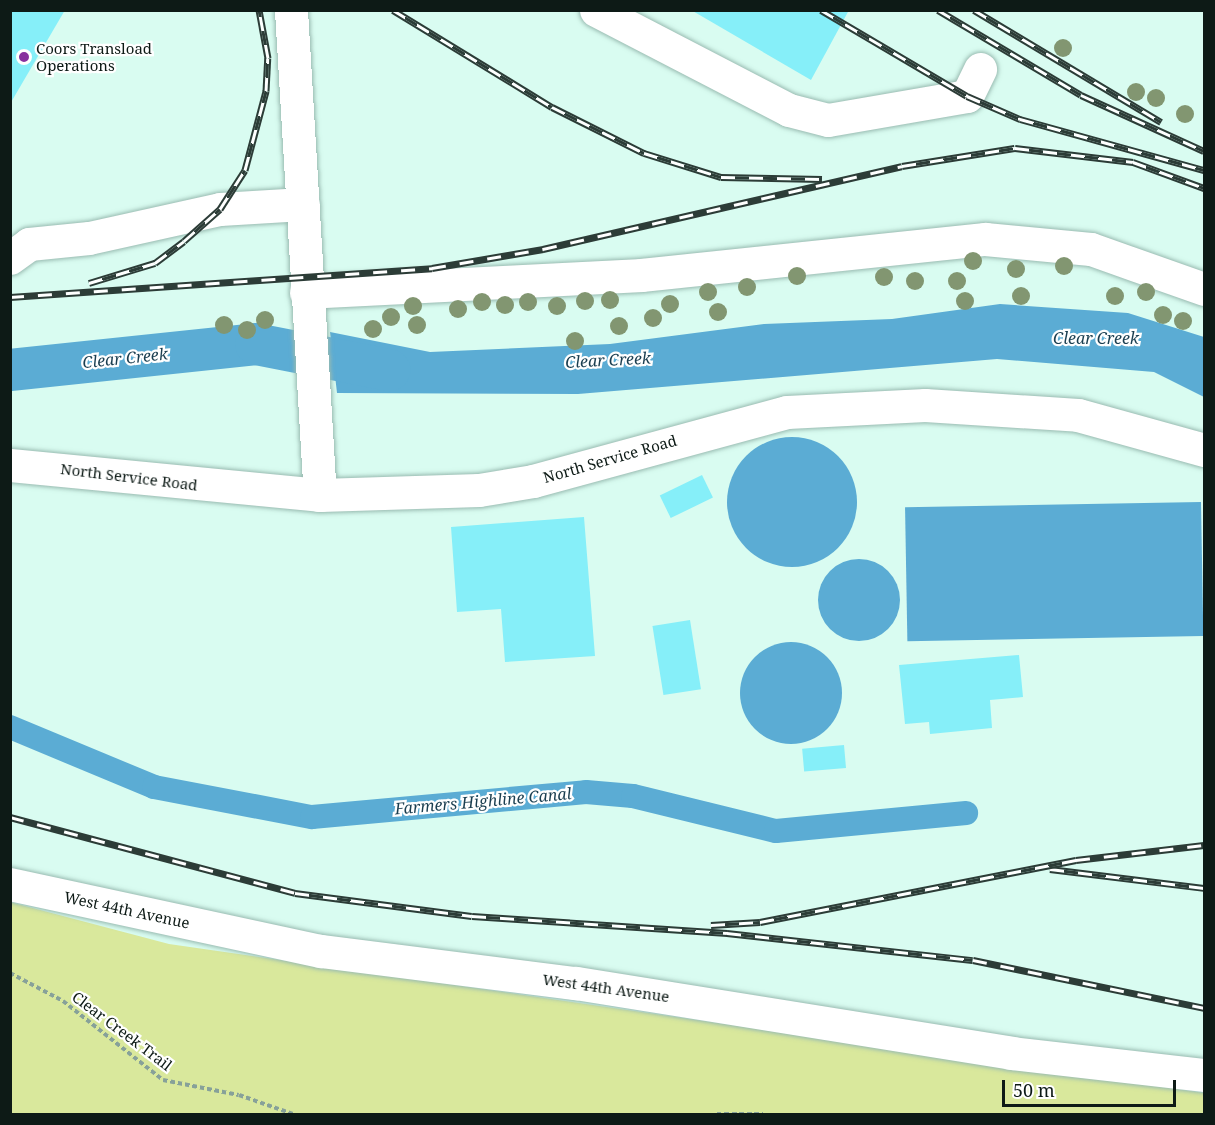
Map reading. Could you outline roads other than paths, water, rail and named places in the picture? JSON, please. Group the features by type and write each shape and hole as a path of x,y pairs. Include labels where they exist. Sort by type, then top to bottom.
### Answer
{"street":[{"path":"291,10 320,495"},
{"path":"596,10 789,110 828,120 967,96 980,69"},
{"path":"10,258 28,244 89,238 220,209 303,204"},
{"path":"307,305 641,275 985,239 1090,249 1204,289"},
{"name":"North Service Road","path":"10,465 320,495 479,490 533,481 725,427 842,407 924,405 1078,415 1204,450"},
{"name":"West 44th Avenue","path":"10,884 321,951 576,983 1011,1053 1204,1075"}],"water":[{"name":"Clear Creek","path":"1000,304 1128,313 1204,337 1204,397 1154,372 997,359 578,394 337,393 330,332 430,352 610,344 764,324 892,319"},
{"path":"792,437 817,442 838,456 852,477 857,502 852,527 838,548 817,562 792,567 767,562 746,548 732,527 727,502 732,477 746,456 767,442"},
{"path":"1201,502 1203,636 907,641 905,507"},
{"path":"859,559 875,562 888,571 897,584 900,600 897,616 888,629 875,638 859,641 843,638 830,629 821,616 818,600 821,584 830,571 843,562"},
{"path":"791,642 810,646 827,657 838,674 842,693 838,712 827,729 810,740 791,744 772,740 755,729 744,712 740,693 744,674 755,657 772,646"}],"waterway":[{"name":"Clear Creek","path":"10,370 256,344 389,370"},
{"name":"Farmers Highline Canal","path":"10,727 154,787 312,817 586,792 633,796 776,831 966,813"}],"railway":[{"path":"89,283 155,263 220,209 245,170 266,91 268,58 259,10"},
{"path":"393,10 552,107 644,153 721,177 822,179"},
{"path":"821,10 967,96 1020,119 1204,170"},
{"path":"938,10 1081,95 1204,151"},
{"path":"974,10 1161,122"},
{"path":"10,297 432,268 543,249 902,166 1015,148 1133,162 1204,188"},
{"path":"10,817 295,893 472,916 727,933 973,960 1204,1008"},
{"path":"711,925 760,922 1076,860 1204,845"},
{"path":"1050,869 1204,888"}],"place":[{"name":"Coors Transload Operations","path":"24,57"}]}
